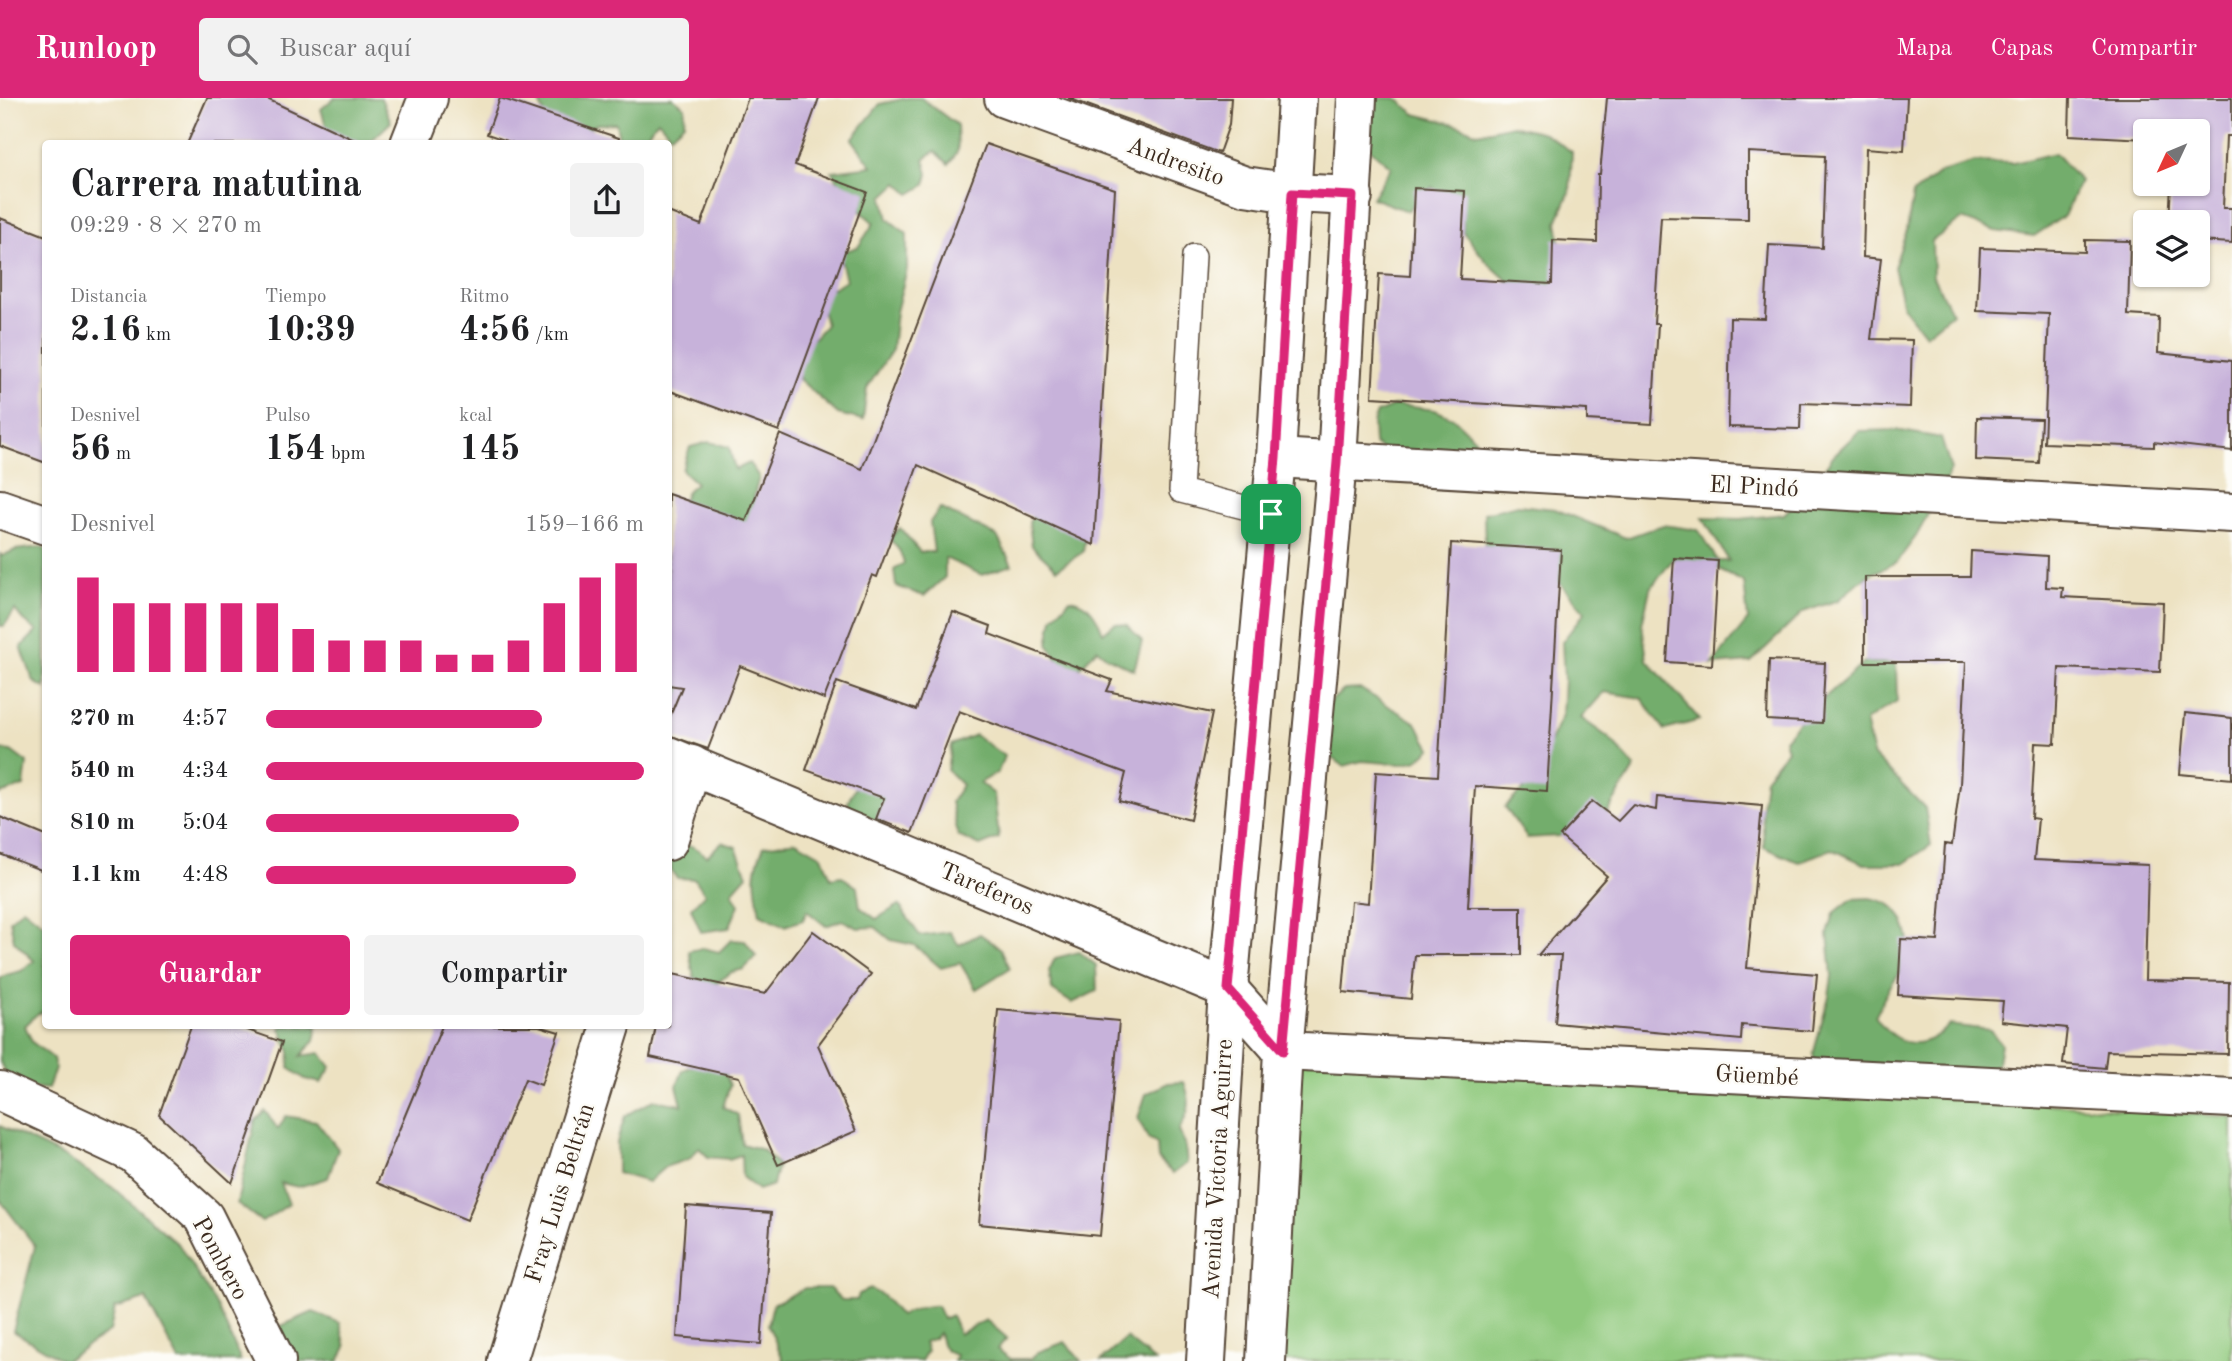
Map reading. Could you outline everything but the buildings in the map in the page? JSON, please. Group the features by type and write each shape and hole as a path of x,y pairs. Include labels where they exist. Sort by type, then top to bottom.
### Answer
{"street":[{"path":"412,140 428,98"},
{"name":"Andresito","path":"1004,98 1245,186 1292,193 1353,196"},
{"name":"Avenida Victoria Aguirre","path":"1206,1361 1228,989 1276,458 1297,98"},
{"path":"1266,1361 1283,1051 1337,462 1357,98"},
{"name":"El Pindó","path":"1276,458 2232,513"},
{"path":"0,509 42,524"},
{"path":"672,814 680,761"},
{"name":"Tareferos","path":"680,761 1228,989 1283,1051"},
{"name":"Fray Luis Beltrán","path":"507,1361 610,1029"},
{"name":"Güembé","path":"1283,1051 2232,1098"},
{"name":"Pombero","path":"0,1091 133,1153 204,1217 276,1361"}],"lane":[{"path":"1194,256 1181,491 1271,514"}],"green space":[{"path":"334,98 381,98 391,122 372,140 330,140 321,109"},
{"path":"537,98 673,98 685,107 684,123 671,135 658,120 649,131 647,140 619,140 616,123 597,124 566,140 548,122"},
{"path":"921,98 957,125 958,150 949,164 935,151 924,159 928,174 925,185 910,194 898,183 883,197 888,219 907,234 907,269 896,312 892,350 867,388 863,420 838,414 799,379 801,352 826,325 819,297 846,280 839,253 858,247 874,223 849,201 832,171 872,166 852,139 880,104"},
{"path":"1345,98 1396,98 1415,114 1478,133 1512,125 1544,133 1572,152 1570,191 1557,222 1562,256 1551,291 1508,281 1486,261 1463,232 1463,209 1432,187 1407,211 1372,198 1391,167 1362,142"},
{"path":"2055,153 2080,181 2064,216 2034,236 1995,231 1962,219 1932,241 1933,277 1952,313 1925,335 1903,307 1894,267 1907,230 1913,194 1941,172 1975,162 2013,163"},
{"path":"1396,405 1435,410 1453,418 1475,439 1477,460 1454,484 1432,487 1420,485 1391,455 1374,444 1373,423 1377,413"},
{"path":"1896,430 1941,438 1951,470 1917,535 1897,562 1865,577 1838,600 1803,612 1751,662 1712,665 1748,620 1744,582 1710,566 1674,558 1650,589 1642,624 1647,660 1700,720 1665,730 1641,698 1604,692 1581,718 1609,738 1635,767 1597,829 1560,836 1527,838 1505,807 1532,781 1562,715 1562,642 1585,612 1561,584 1522,570 1485,549 1484,513 1518,505 1555,509 1626,538 1663,525 1698,530 1718,561 1729,561 1703,518 1741,519 1784,514 1812,487 1833,456 1859,431"},
{"path":"709,442 729,447 735,470 749,463 759,477 754,496 770,519 684,685 672,720 672,535 676,512 688,490 696,483 682,470 690,447"},
{"path":"1042,506 1087,528 1083,552 1057,569 1032,546 1029,522"},
{"path":"940,508 997,536 1012,565 982,575 945,558 945,577 924,596 896,586 894,570 904,563 899,550 889,538 900,528 920,552 934,552 930,522"},
{"path":"42,548 42,686 34,682 21,647 37,631 15,610 4,626 0,626 0,554 2,556 15,550"},
{"path":"1070,599 1083,603 1091,610 1103,633 1115,623 1127,625 1142,641 1134,670 1097,649 1079,669 1059,662 1048,644 1053,618"},
{"path":"1865,662 1896,664 1897,701 1865,721 1873,755 1925,808 1931,845 1903,864 1864,864 1832,849 1798,862 1764,847 1762,806 1765,778 1787,750 1784,739 1807,713"},
{"path":"1361,689 1416,723 1431,748 1418,760 1400,764 1362,761 1344,766 1329,756 1328,703 1344,690"},
{"path":"975,735 1004,756 998,772 980,783 994,794 999,838 980,846 958,836 951,802 962,785 947,770 951,745"},
{"path":"0,750 11,751 27,763 24,786 0,794"},
{"path":"857,785 891,788 889,820 877,827 851,816 848,801"},
{"path":"796,841 822,856 831,878 841,876 857,887 860,907 876,919 899,905 920,936 950,932 959,945 980,934 1001,949 1010,968 976,989 960,963 941,968 914,945 891,940 875,927 858,928 842,920 826,926 807,911 803,920 785,926 760,914 755,879 764,846"},
{"path":"722,842 736,847 747,875 732,892 739,905 729,928 701,932 691,908 705,894 695,879 677,878 672,872 672,850 682,844 694,847 707,856"},
{"path":"1869,898 1894,907 1903,921 1909,939 1903,967 1875,1016 1892,1034 1910,1043 1929,1040 1949,1025 1990,1030 2001,1044 1998,1063 1982,1074 1820,1073 1813,1055 1832,976 1828,934 1834,913 1852,899"},
{"path":"23,908 42,923 42,1012 25,1026 32,1042 53,1058 55,1068 48,1089 24,1087 7,1078 0,1062 0,979 21,971 34,961 14,941 10,920"},
{"path":"731,940 745,941 756,956 744,969 732,972 711,987 694,978 689,951 703,948 719,952"},
{"path":"1079,952 1096,965 1097,991 1072,1003 1052,990 1049,971 1055,958"},
{"path":"316,1029 314,1041 301,1056 320,1053 331,1067 321,1083 305,1079 289,1068 290,1052 281,1030"},
{"path":"1283,1051 2232,1117 2232,1361 1266,1361"},
{"path":"718,1057 730,1085 723,1107 738,1115 742,1144 763,1150 778,1165 773,1185 758,1190 742,1177 741,1155 729,1159 708,1157 699,1148 689,1159 665,1167 648,1182 617,1173 617,1142 625,1116 654,1100 682,1105 677,1086 683,1070"},
{"path":"1184,1082 1189,1106 1179,1130 1187,1163 1173,1174 1158,1159 1157,1144 1148,1139 1138,1118 1146,1094 1168,1083"},
{"path":"265,1111 278,1129 286,1116 316,1121 338,1149 328,1178 298,1187 281,1183 289,1204 262,1222 237,1203 255,1121"},
{"path":"0,1126 63,1156 112,1187 179,1245 218,1308 241,1361 179,1361 146,1299 115,1308 110,1331 64,1361 13,1331 35,1246 0,1200"},
{"path":"805,1288 829,1288 842,1300 857,1300 859,1294 870,1289 882,1295 900,1316 918,1308 937,1306 943,1319 951,1315 959,1334 986,1320 1007,1338 997,1349 1011,1359 1030,1359 1038,1352 1065,1342 1081,1361 954,1361 956,1355 945,1349 939,1333 935,1338 924,1342 927,1351 921,1361 782,1361 768,1325 773,1304"},
{"path":"313,1312 340,1323 346,1347 339,1361 278,1361 273,1354 281,1326"},
{"path":"1126,1338 1155,1361 1101,1361"}],"route":[{"path":"1292,193 1353,196 1337,462 1283,1051 1228,989 1271,514 1292,193"}]}
